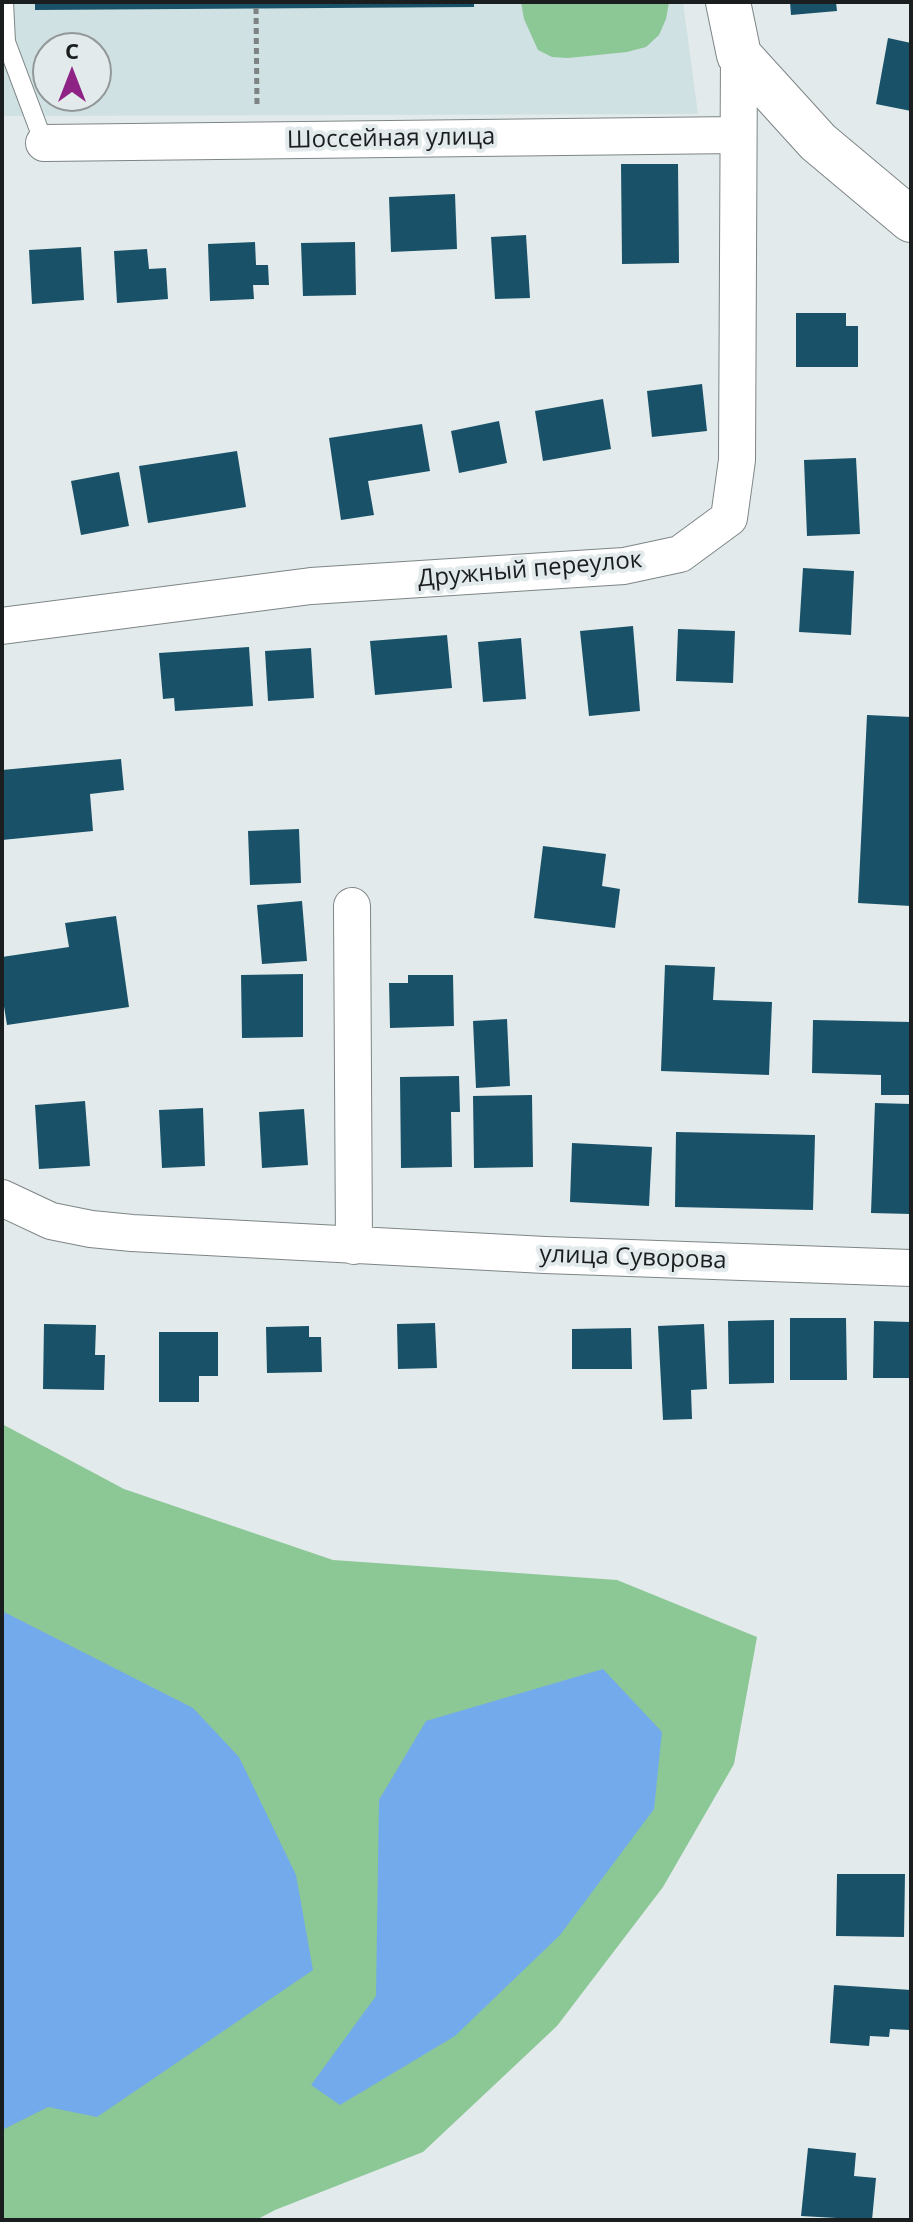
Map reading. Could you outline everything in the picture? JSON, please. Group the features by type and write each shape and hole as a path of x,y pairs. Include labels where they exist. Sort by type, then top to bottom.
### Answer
{"street":[{"path":"728,2 739,55 818,142 911,220"},
{"name":"Дружный переулок","path":"2,626 311,586 624,566 680,554 729,518 737,460 739,55"},
{"name":"Шоссейная улица","path":"44,143 737,135"},
{"path":"352,906 354,1246"},
{"name":"улица Суворова","path":"2,1198 51,1221 91,1229 354,1246 911,1268"}],"lane":[{"path":"4,2 6,42 44,143"}],"path":[{"path":"256,8 257,141"}],"shaded area":[{"path":"2,2 683,2 698,114 2,116"}],"green space":[{"path":"521,2 669,2 659,35 646,47 568,58 552,57 538,50 524,19"},
{"path":"2,1424 124,1489 333,1560 617,1580 757,1637 734,1764 663,1887 557,2026 423,2152 256,2220 2,2220"}],"water":[{"path":"2,1611 193,1708 239,1757 296,1875 313,1970 97,2117 48,2107 2,2130"},
{"path":"603,1669 662,1732 654,1809 560,1935 455,2036 340,2105 311,2085 376,1996 379,1800 426,1721"}],"building":[{"path":"35,2 474,2 474,7 35,10"},
{"path":"790,2 836,2 837,11 791,15"},
{"path":"888,38 911,43 911,111 876,104"},
{"path":"621,164 678,164 679,263 622,264"},
{"path":"455,194 457,249 391,252 389,197"},
{"path":"526,235 530,298 495,299 491,237"},
{"path":"255,242 256,265 268,265 269,285 253,285 254,299 210,301 208,244"},
{"path":"355,242 356,295 303,296 301,243"},
{"path":"81,247 84,300 32,304 29,250"},
{"path":"147,249 149,269 166,268 168,299 117,303 114,251"},
{"path":"796,313 846,313 846,326 858,326 858,367 796,367"},
{"path":"702,384 707,431 652,437 647,391"},
{"path":"603,399 611,449 543,461 535,411"},
{"path":"499,421 507,463 459,473 451,431"},
{"path":"422,424 430,471 368,481 374,515 341,520 329,438"},
{"path":"237,451 246,507 148,523 139,466"},
{"path":"856,458 860,534 807,536 804,460"},
{"path":"119,472 129,526 81,535 71,481"},
{"path":"803,568 854,571 851,635 799,632"},
{"path":"633,626 640,711 589,716 580,631"},
{"path":"678,629 735,631 733,683 676,681"},
{"path":"447,635 452,688 375,695 370,641"},
{"path":"521,638 526,699 483,702 478,642"},
{"path":"249,647 253,706 175,711 174,698 163,699 159,653"},
{"path":"311,648 314,698 268,701 265,651"},
{"path":"867,715 911,717 911,906 858,903"},
{"path":"121,759 124,790 90,794 93,831 2,840 2,770"},
{"path":"299,829 301,883 250,885 248,831"},
{"path":"543,846 606,854 602,886 620,889 615,928 534,918"},
{"path":"302,901 307,961 262,964 257,905"},
{"path":"116,916 129,1007 7,1025 2,994 2,957 69,947 65,923"},
{"path":"665,965 715,967 713,1000 772,1002 769,1075 661,1071"},
{"path":"303,974 303,1037 242,1038 241,975"},
{"path":"408,975 453,975 454,1026 390,1028 389,983 408,983"},
{"path":"507,1019 510,1086 476,1088 473,1021"},
{"path":"813,1020 911,1022 911,1095 881,1095 881,1075 812,1073"},
{"path":"459,1076 460,1112 451,1112 452,1167 401,1168 400,1077"},
{"path":"532,1095 533,1167 474,1168 473,1096"},
{"path":"85,1101 90,1166 39,1169 35,1105"},
{"path":"875,1103 911,1104 911,1214 871,1213"},
{"path":"203,1108 205,1166 162,1168 159,1110"},
{"path":"304,1109 308,1165 262,1168 259,1112"},
{"path":"676,1132 815,1135 813,1210 675,1207"},
{"path":"572,1143 652,1147 649,1206 570,1202"},
{"path":"790,1318 846,1318 847,1380 790,1380"},
{"path":"774,1320 774,1383 729,1384 728,1321"},
{"path":"874,1321 911,1322 911,1378 873,1378"},
{"path":"435,1323 437,1368 398,1369 397,1324"},
{"path":"44,1324 96,1325 95,1355 105,1355 104,1390 43,1389"},
{"path":"704,1324 707,1389 691,1390 692,1419 663,1420 658,1326"},
{"path":"309,1326 309,1337 321,1337 322,1372 267,1373 266,1327"},
{"path":"631,1328 632,1369 572,1369 572,1329"},
{"path":"159,1332 218,1332 218,1376 199,1376 199,1402 159,1402"},
{"path":"837,1874 905,1874 904,1937 836,1936"},
{"path":"834,1985 911,1990 910,2030 890,2029 889,2037 870,2036 869,2046 830,2043"},
{"path":"808,2148 856,2153 854,2176 876,2178 872,2220 801,2216"}]}
